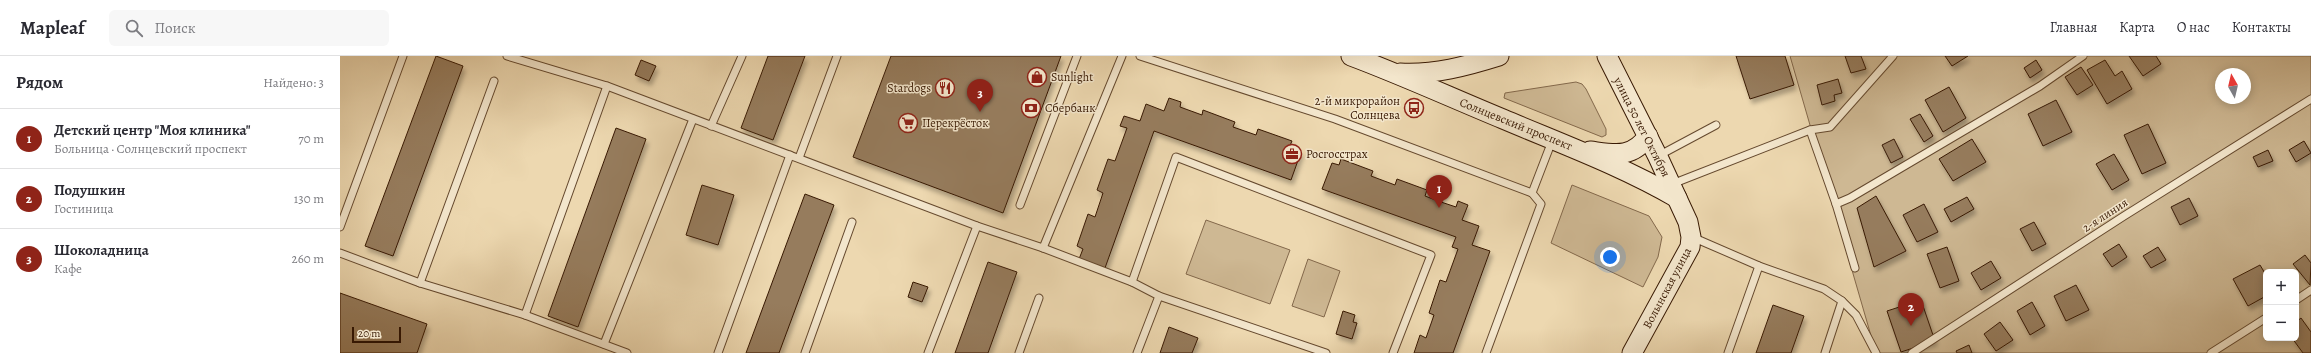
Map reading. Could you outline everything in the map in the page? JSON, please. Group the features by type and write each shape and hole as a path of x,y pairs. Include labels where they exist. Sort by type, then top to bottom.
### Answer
{"street":[{"name":"Солнцевский проспект","path":"1351,56 1578,149 1615,168 1674,192"},
{"path":"1381,68 1399,73 1419,74 1442,71 1499,56"},
{"name":"улица 50 лет Октября","path":"1607,56 1658,156 1674,192"},
{"path":"1578,149 1612,154 1631,152 1641,146 1648,136"},
{"name":"Волынская улица","path":"1632,353 1690,247 1691,237 1688,222 1674,192"}],"lane":[{"path":"340,227 403,56"},
{"path":"507,56 607,86 977,226 1043,248 1132,282 1159,296 1326,353"},
{"path":"711,126 742,56"},
{"path":"799,158 837,56"},
{"path":"1020,205 1077,56"},
{"path":"1043,248 1122,56"},
{"path":"1140,56 1335,119 1532,193 1541,204 1486,353"},
{"path":"1674,192 1810,130 1830,127 1893,56"},
{"path":"1836,204 1850,198 2040,86 2083,56"},
{"path":"420,283 494,81"},
{"path":"525,315 607,86"},
{"name":"2-я линия","path":"1912,353 2124,216 2311,99"},
{"path":"604,344 693,119"},
{"path":"1658,156 1716,125"},
{"path":"1810,130 1836,204 1855,268"},
{"path":"1532,193 1553,140"},
{"path":"718,353 790,155"},
{"path":"1132,282 1176,157 1431,255 1393,353"},
{"path":"805,353 852,222"},
{"path":"928,353 977,226"},
{"path":"1691,237 1759,266 1824,289 1842,301 1856,315 1876,353"},
{"path":"340,253 420,283 525,315 627,353"},
{"path":"1728,353 1759,266"},
{"path":"2299,298 2311,290"},
{"path":"1137,353 1159,296"},
{"path":"1019,353 1039,298"},
{"path":"1826,353 1842,301"},
{"path":"2211,353 2263,320"}],"shaded area":[{"path":"1790,56 2311,56 2311,353 1876,353"},
{"path":"1576,82 1582,84 1586,89 1606,129 1606,135 1602,137 1504,98 1505,93"},
{"path":"1572,185 1649,216 1662,237 1658,257 1643,287 1551,243"},
{"path":"1206,220 1290,250 1270,304 1186,274"},
{"path":"1308,259 1340,271 1324,317 1292,306"}],"building":[{"path":"436,56 463,66 393,256 365,246"},
{"path":"768,56 805,56 773,140 741,128"},
{"path":"891,56 1061,56 1003,213 853,157"},
{"path":"1736,56 1785,56 1794,85 1750,99"},
{"path":"1845,56 1861,56 1866,69 1851,73"},
{"path":"1945,56 1968,56 1952,66"},
{"path":"2129,56 2156,56 2161,64 2143,76"},
{"path":"641,60 656,66 649,81 635,75"},
{"path":"2036,60 2042,70 2030,78 2024,68"},
{"path":"2105,60 2115,76 2122,71 2132,89 2107,104 2087,70"},
{"path":"2081,67 2093,85 2077,95 2065,77"},
{"path":"1838,79 1842,93 1834,95 1835,101 1822,105 1817,85"},
{"path":"1949,87 1966,118 1943,132 1925,100"},
{"path":"1169,98 1181,102 1180,107 1202,115 1203,110 1235,122 1233,127 1256,135 1258,129 1292,141 1289,148 1301,152 1291,180 1154,131 1105,268 1079,259 1083,249 1077,246 1088,214 1095,217 1103,193 1097,190 1108,159 1115,161 1127,128 1120,126 1124,116 1140,121 1146,104 1164,111"},
{"path":"2056,100 2072,132 2043,146 2028,114"},
{"path":"1920,114 1933,136 1924,142 1910,119"},
{"path":"2148,124 2166,163 2142,174 2124,135"},
{"path":"616,128 646,139 578,327 548,316"},
{"path":"1894,139 1903,157 1891,163 1882,145"},
{"path":"1972,139 1986,162 1953,181 1939,159"},
{"path":"2304,141 2311,153 2296,162 2289,150"},
{"path":"2268,150 2273,161 2258,167 2253,157"},
{"path":"2114,154 2129,180 2112,190 2096,164"},
{"path":"1341,159 1373,171 1371,176 1395,185 1397,179 1427,190 1425,196 1441,202 1456,207 1458,201 1468,205 1462,220 1479,226 1472,245 1490,251 1453,353 1414,353 1420,335 1426,338 1434,315 1429,313 1440,280 1446,282 1458,249 1452,247 1456,237 1322,189 1332,163 1339,165"},
{"path":"702,185 734,195 718,245 686,235"},
{"path":"805,194 834,205 779,353 746,353"},
{"path":"1876,196 1906,251 1874,267 1857,208"},
{"path":"1967,197 1974,209 1951,222 1944,209"},
{"path":"2189,198 2198,216 2180,225 2171,207"},
{"path":"1924,204 1938,232 1917,242 1903,215"},
{"path":"2034,222 2046,244 2032,251 2020,229"},
{"path":"2119,244 2127,257 2112,267 2103,254"},
{"path":"1947,247 1959,281 1940,288 1927,254"},
{"path":"2158,247 2166,260 2151,268 2143,256"},
{"path":"2305,255 2311,263 2310,285 2299,271 2299,269 2297,269 2293,264"},
{"path":"1991,261 2001,278 1981,290 1971,273"},
{"path":"988,262 1017,272 988,353 955,353"},
{"path":"2260,265 2263,270 2263,298 2248,306 2233,279"},
{"path":"913,282 928,287 922,302 908,297"},
{"path":"2076,285 2089,310 2066,321 2054,296"},
{"path":"340,293 427,324 417,353 340,353"},
{"path":"1921,300 1935,341 1901,352 1887,311"},
{"path":"2032,302 2045,326 2030,335 2017,311"},
{"path":"1773,305 1804,316 1791,353 1756,353"},
{"path":"1343,311 1355,315 1353,322 1357,323 1352,339 1336,334"},
{"path":"2301,318 2311,332 2311,353 2303,353 2294,341 2299,341 2299,320"},
{"path":"2000,322 2013,340 1996,351 1984,334"},
{"path":"1169,327 1198,338 1192,353 1160,353"},
{"path":"1969,345 1972,353 1957,353 1956,351"}],"place":[{"name":"Sunlight","path":"1037,77"},
{"name":"Stardogs","path":"945,88"},
{"name":"Сбербанк","path":"1031,108"},
{"name":"2-й микрорайон Солнцева","path":"1414,108"},
{"name":"Шоколадница","path":"980,112"},
{"name":"Перекрёсток","path":"908,123"},
{"name":"Росгосстрах","path":"1292,154"},
{"name":"Детский центр \"Моя клиника\"","path":"1439,208"},
{"name":"Подушкин","path":"1911,326"}]}
